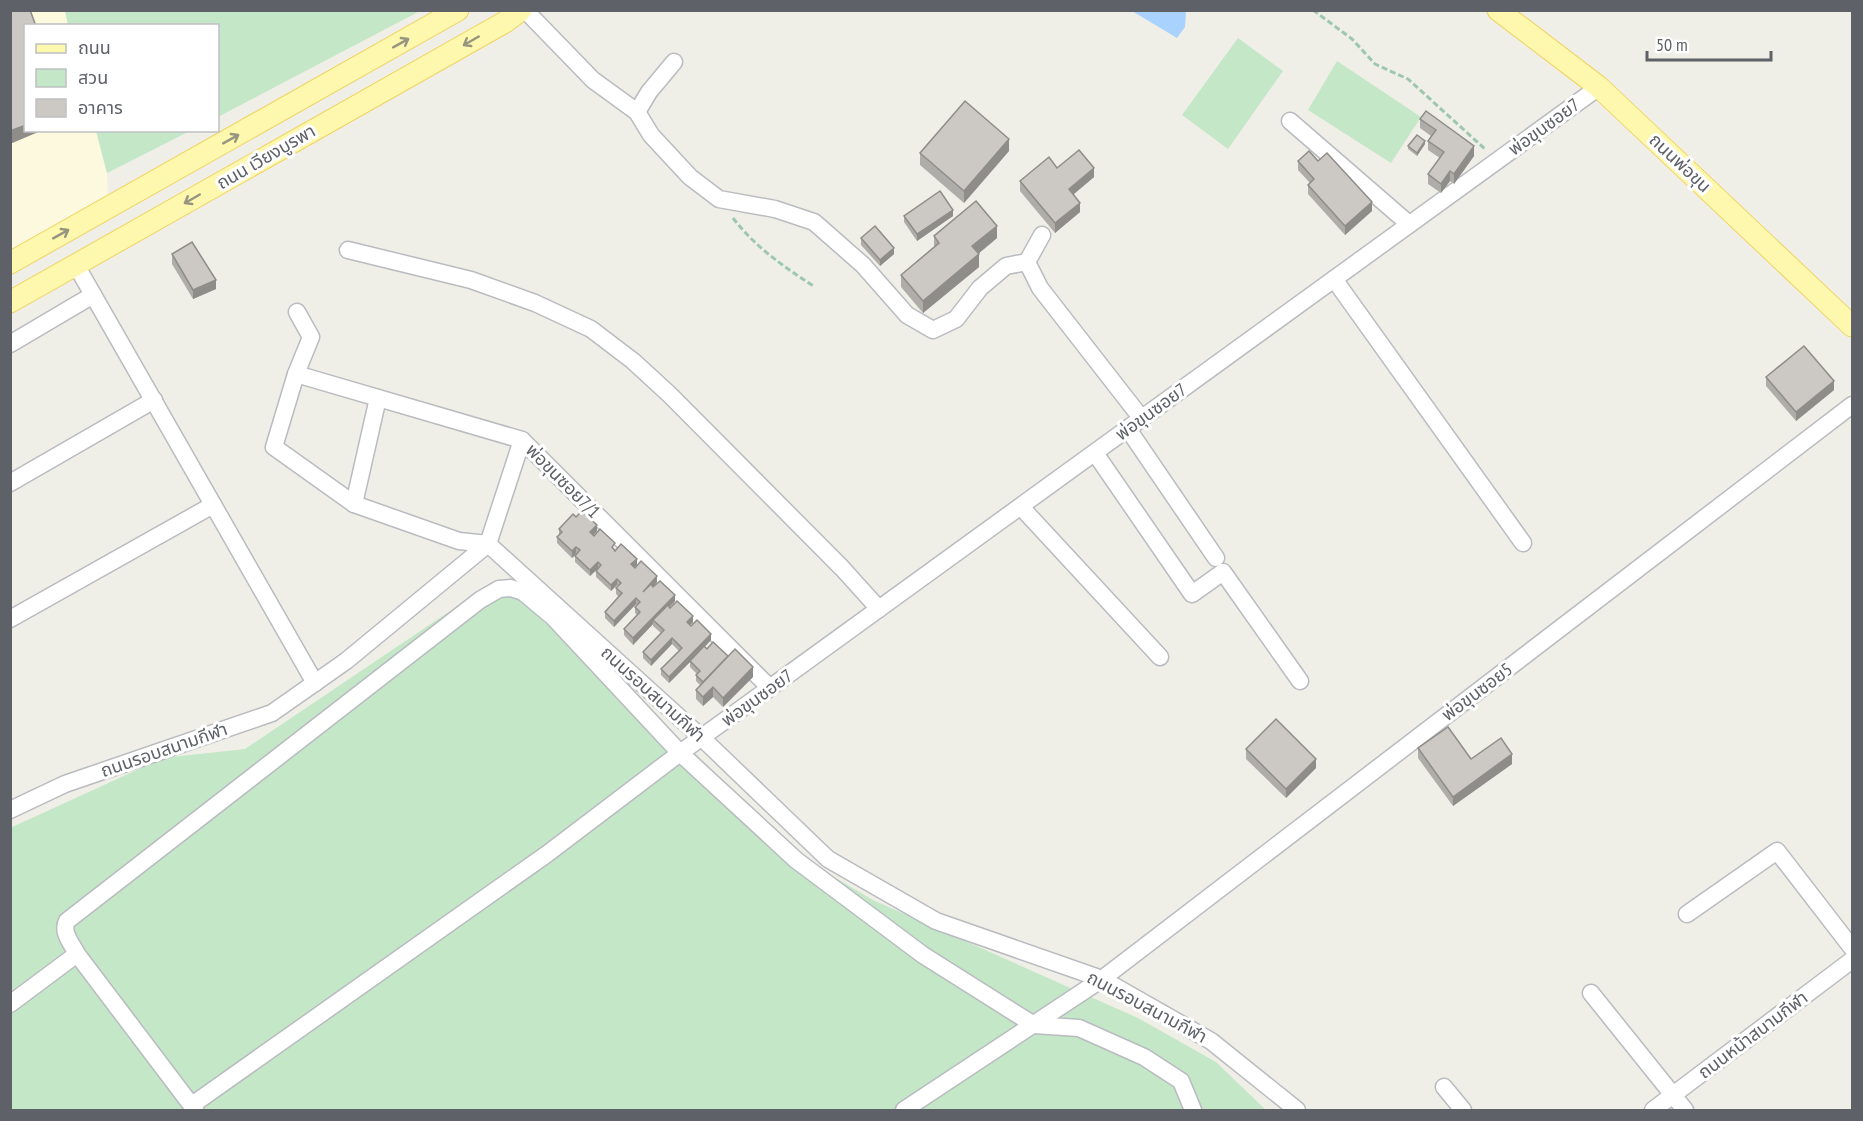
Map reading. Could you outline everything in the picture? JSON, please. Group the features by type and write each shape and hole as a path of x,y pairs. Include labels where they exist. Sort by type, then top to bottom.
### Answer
{"main road":[{"name":"ถนน เวียงบูรพา","path":"12,258 458,10"},
{"name":"ถนน เวียงบูรพา","path":"10,302 523,10"},
{"name":"ถนนพ่อขุน","path":"1498,10 1599,87 1852,326"}],"street":[{"path":"523,10 593,80 637,112 651,135 690,177 719,199 775,209 814,222 863,265 907,315 933,330 956,319 980,288 1006,266 1027,262"},
{"path":"637,112 649,92 674,62"},
{"name":"พ่อขุนซอย7","path":"193,1108 548,854 680,753 1599,87"},
{"path":"1290,121 1410,224"},
{"path":"1027,262 1042,235"},
{"path":"348,250 471,280 535,303 591,329 633,361 669,395 842,568 879,609"},
{"path":"1027,262 1040,288 1142,419"},
{"path":"76,265 315,683"},
{"path":"1334,279 1522,543"},
{"path":"10,344 93,296"},
{"path":"297,312 311,337 296,374 274,447 354,504 459,541 488,544 522,440"},
{"name":"พ่อขุนซอย7/1","path":"296,374 522,440 770,688"},
{"path":"354,504 378,398"},
{"path":"10,483 153,400"},
{"name":"พ่อขุนซอย5","path":"904,1110 1102,979 1852,405"},
{"path":"1128,429 1216,558"},
{"path":"1095,453 1192,594 1223,572 1300,681"},
{"path":"10,619 213,505"},
{"path":"1021,507 1160,657"},
{"name":"ถนนรอบสนามกีฬา","path":"10,810 65,784 272,713 346,661 488,544 702,738 828,859 936,921 1102,979 1211,1041 1297,1110"},
{"path":"193,1108 77,954 65,932 64,926 67,921 454,620 490,593 499,589 511,588 523,592 553,617 680,753 796,860 923,955 1034,1025 1079,1028 1144,1057 1181,1081 1192,1110"},
{"path":"1687,914 1777,851 1852,948"},
{"path":"10,1004 77,954"},
{"name":"ถนนหน้าสนามกีฬา","path":"1653,1110 1852,960"},
{"path":"1591,993 1685,1110"},
{"path":"1444,1087 1463,1110"}],"path":[{"path":"1313,10 1352,39 1375,64 1408,79 1497,161"},
{"path":"719,199 740,227 762,250 778,264 814,287"}],"shaded area":[{"path":"11,11 65,11 68,24 24,24 24,132 96,132 107,173 108,198 11,252"}],"green space":[{"path":"65,10 420,11 219,116 219,24 68,24"},
{"path":"1238,38 1283,71 1228,149 1182,115"},
{"path":"1337,61 1421,117 1391,163 1308,110"},
{"path":"97,132 188,132 107,173"},
{"path":"496,580 691,749 797,855 873,900 1138,1018 1216,1062 1266,1110 11,1110 10,828 163,758 245,749"}],"water":[{"path":"1132,11 1186,11 1185,27 1177,38"}],"building":[{"path":"10,10 30,10 35,24 24,24 24,126 10,131"},
{"path":"965,101 1009,139 964,191 920,153"},
{"path":"1426,111 1474,146 1454,174 1450,171 1441,184 1428,174 1444,152 1428,141 1436,130 1420,119"},
{"path":"1417,135 1425,141 1417,153 1408,146"},
{"path":"1079,150 1094,168 1069,189 1080,203 1055,223 1020,181 1049,157 1057,168"},
{"path":"1309,151 1318,161 1327,153 1372,202 1345,226 1308,185 1314,179 1298,161"},
{"path":"940,191 953,210 917,234 904,216"},
{"path":"976,201 997,226 972,246 979,254 923,301 901,275 939,243 934,236"},
{"path":"875,226 894,248 880,260 861,238"},
{"path":"192,242 216,280 193,290 172,254"},
{"path":"1804,346 1834,381 1796,412 1766,377"},
{"path":"582,511 597,525 590,532 594,536 600,529 615,543 612,547 615,551 621,544 637,559 631,564 635,568 641,561 657,576 643,592 651,584 653,587 660,581 675,595 633,638 624,629 640,612 635,607 640,602 636,598 614,621 605,612 622,593 616,588 621,583 617,579 611,585 596,571 601,565 598,562 590,570 575,556 580,550 576,547 572,551 557,537 562,532 559,529 573,514 576,517"},
{"path":"677,601 693,616 687,622 691,626 697,620 711,634 669,677 661,669 682,648 672,638 651,660 643,652 664,630 653,620 668,605 670,608"},
{"path":"713,642 728,656 703,682 696,675 700,671 690,661 704,646 707,649"},
{"path":"735,649 753,667 723,698 713,687 703,697 696,690"},
{"path":"1276,719 1316,759 1286,789 1246,749"},
{"path":"1448,727 1471,759 1501,738 1512,754 1453,797 1418,748"}]}
